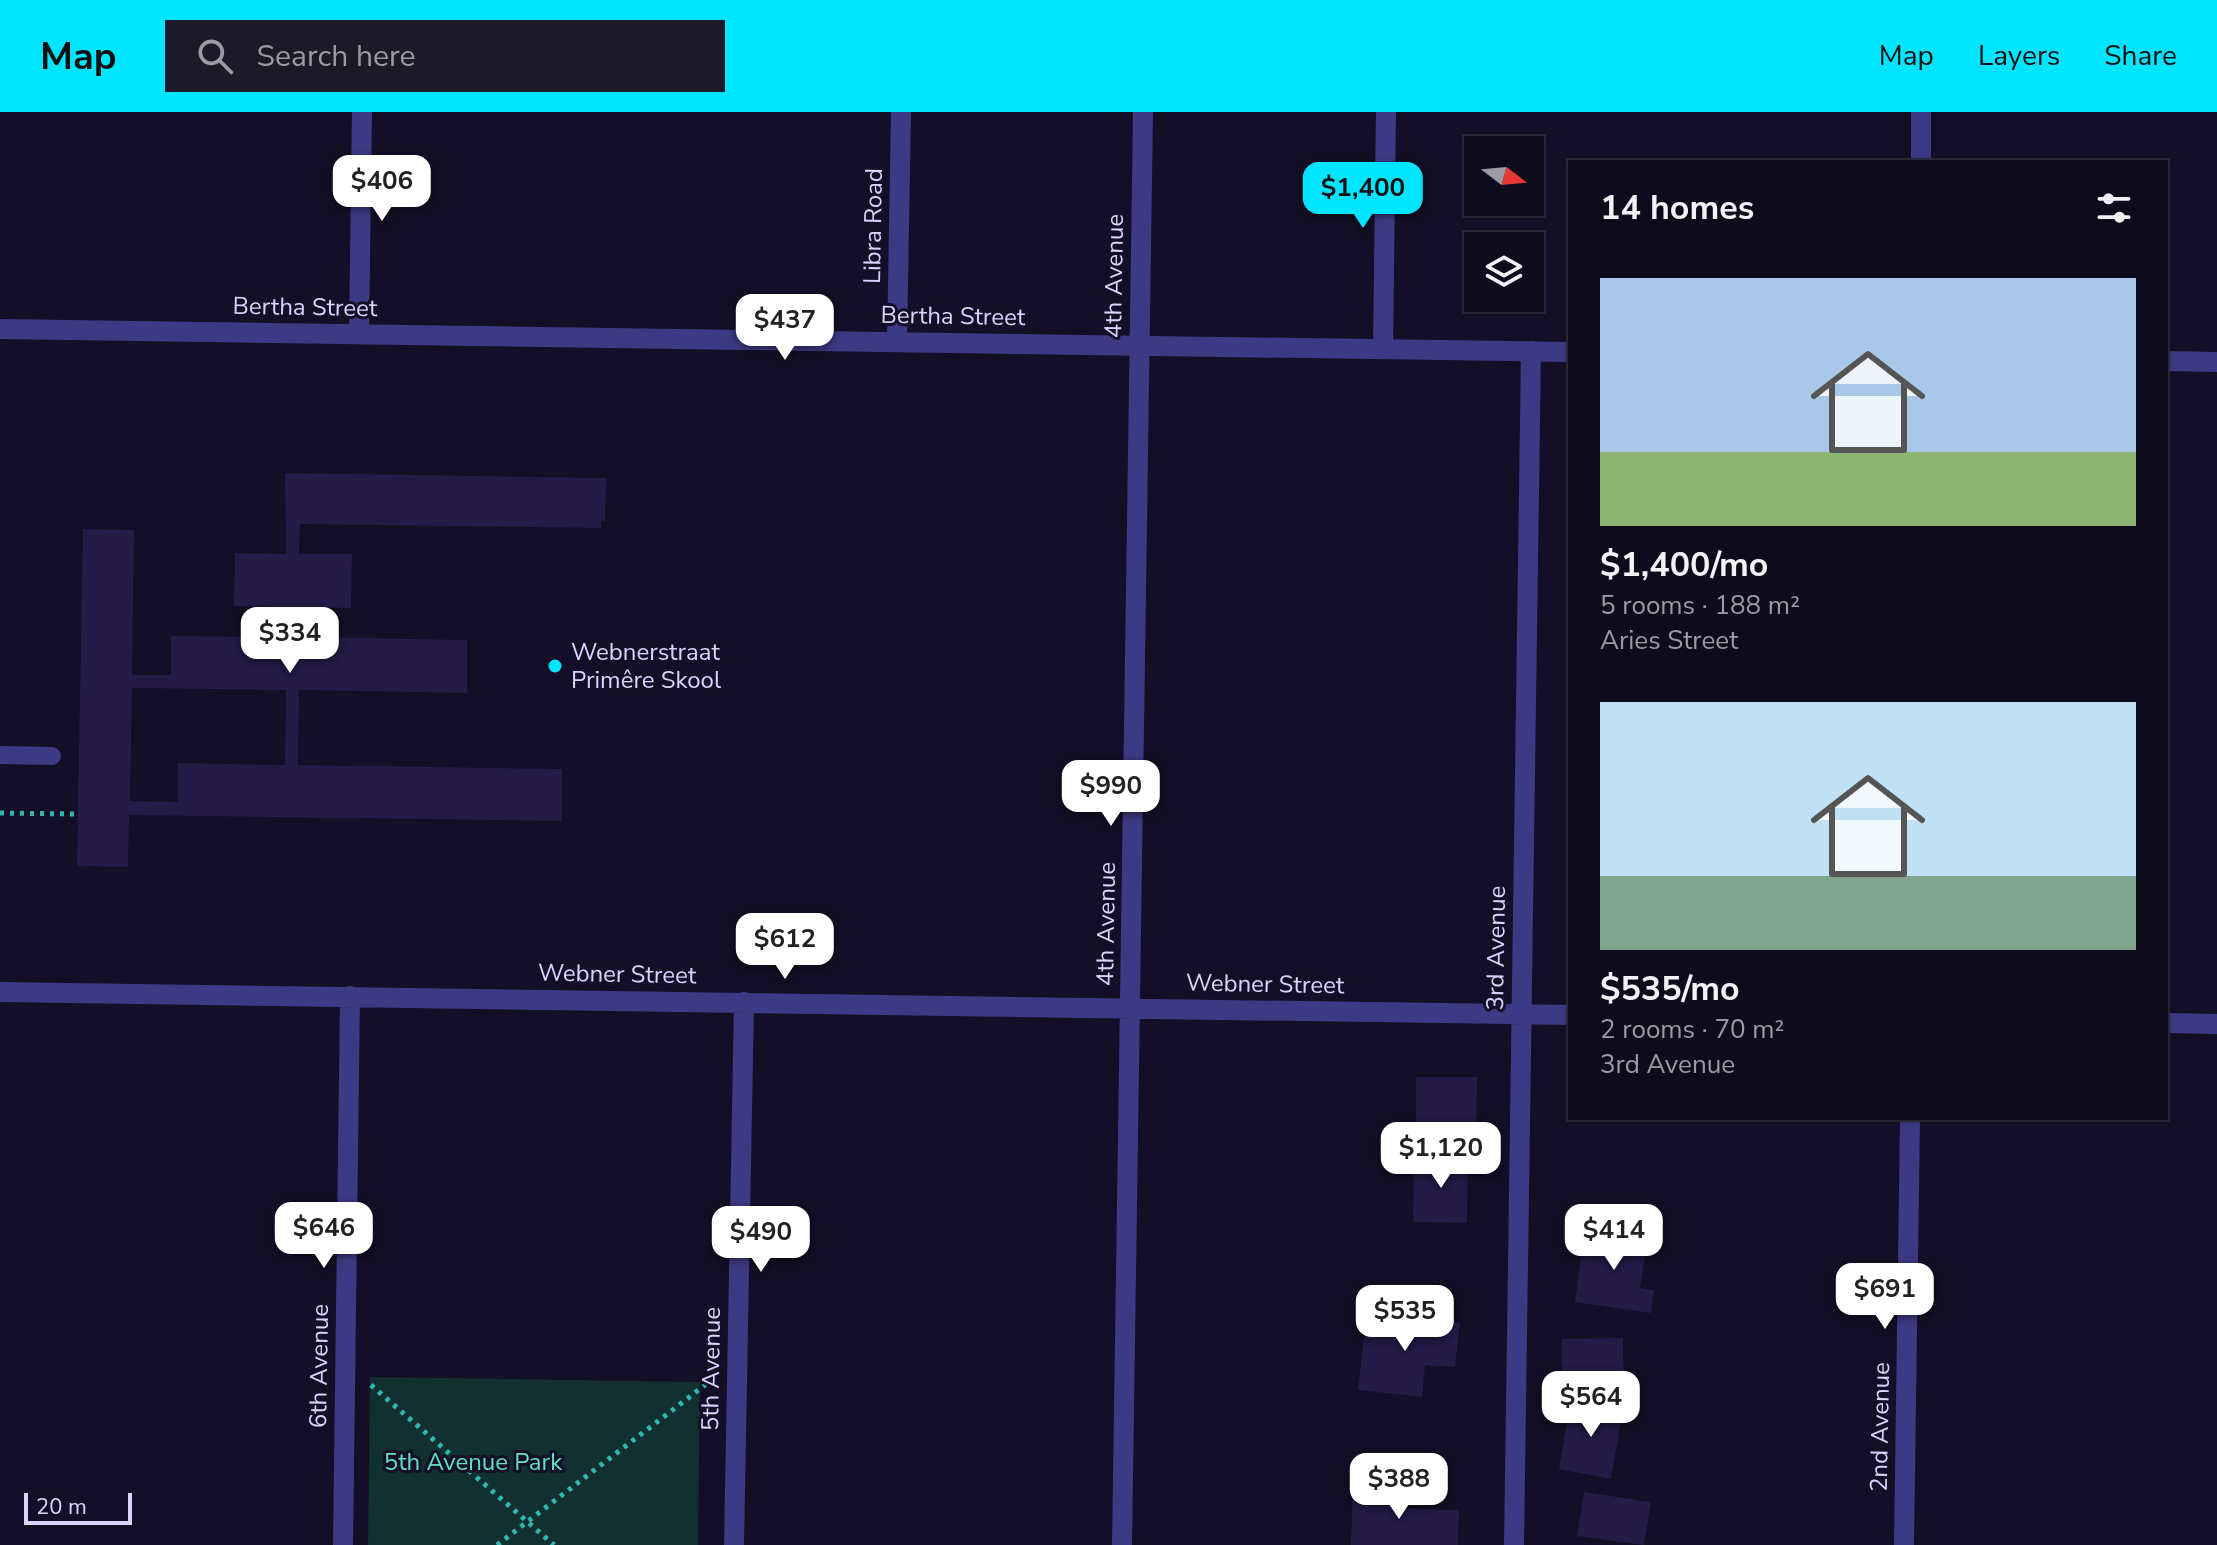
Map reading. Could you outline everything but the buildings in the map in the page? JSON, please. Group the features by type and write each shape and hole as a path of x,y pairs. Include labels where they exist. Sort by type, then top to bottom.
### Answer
{"street":[{"path":"359,334 362,112"},
{"name":"Libra Road","path":"897,342 901,112"},
{"name":"4th Avenue","path":"1122,1545 1143,112"},
{"path":"1383,349 1386,112"},
{"path":"1921,112 1921,160"},
{"name":"Bertha Street","path":"0,329 1568,352"},
{"name":"3rd Avenue","path":"1514,1545 1531,351"},
{"path":"2168,361 2217,362"},
{"name":"Webner Street","path":"0,992 1568,1015"},
{"name":"6th Avenue","path":"343,1545 350,996"},
{"name":"5th Avenue","path":"734,1545 744,1002"},
{"path":"2168,1023 2217,1024"},
{"name":"2nd Avenue","path":"1904,1545 1910,1120"}],"lane":[{"path":"0,755 52,756"}],"path":[{"path":"0,813 77,814"},
{"path":"369,1383 554,1545"},
{"path":"497,1545 705,1385"}],"green space":[{"name":"5th Avenue Park","path":"370,1377 700,1382 698,1545 368,1545"}],"place":[{"name":"Webnerstraat Primêre Skool","path":"555,666"}]}
